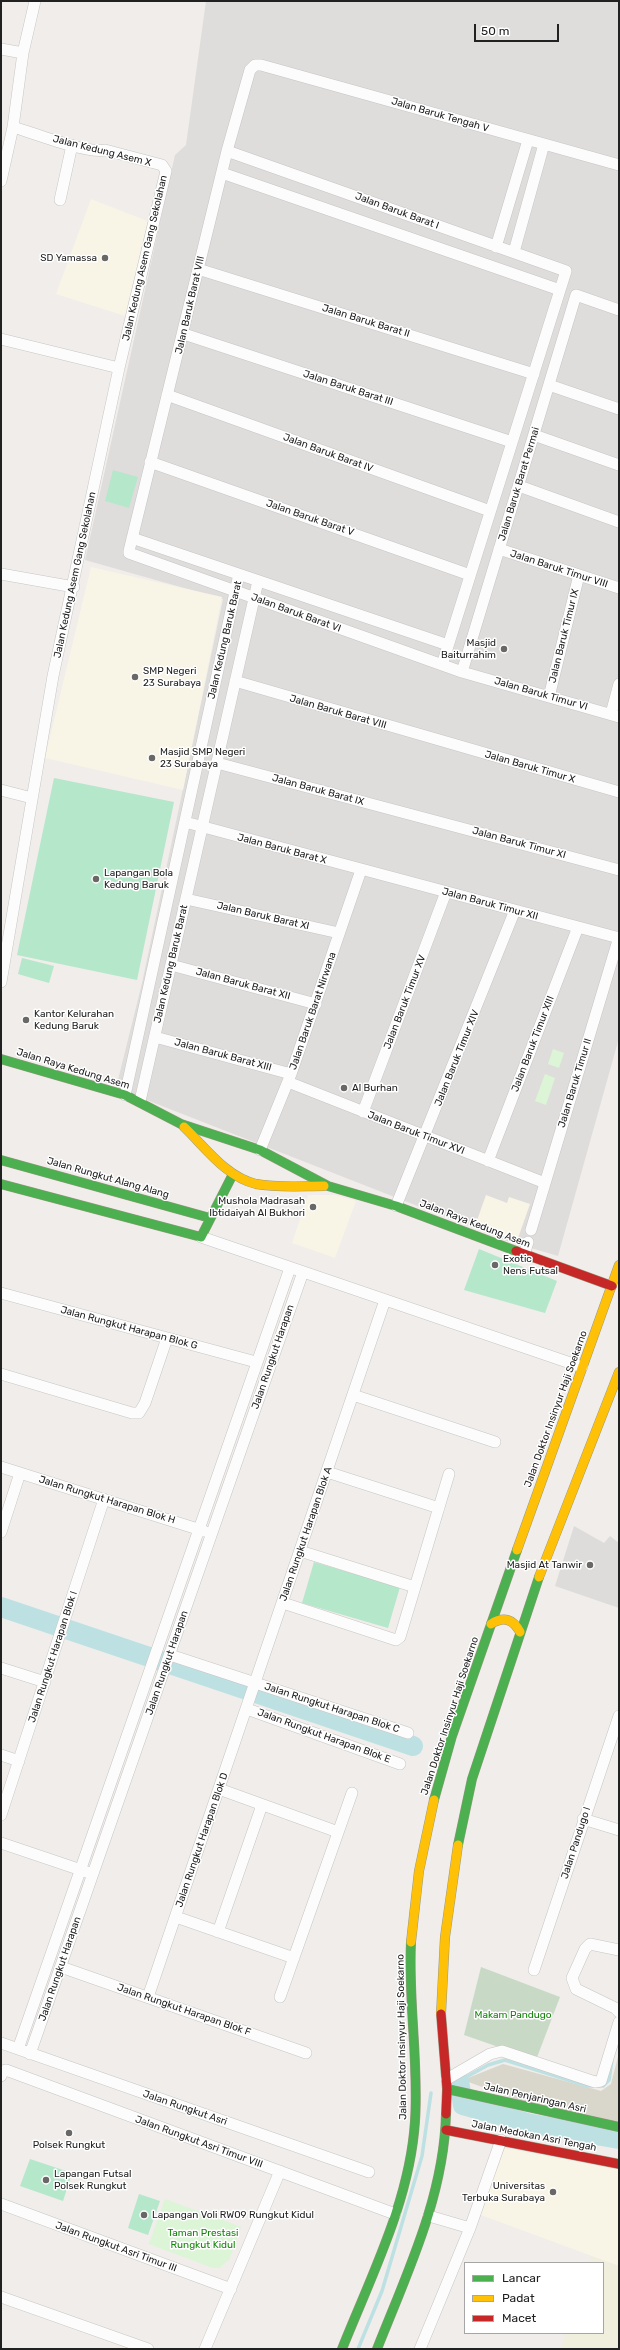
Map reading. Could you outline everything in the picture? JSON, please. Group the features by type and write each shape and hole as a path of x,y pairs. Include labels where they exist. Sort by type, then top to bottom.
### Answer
{"main road":[{"name":"Jalan Raya Kedung Asem","path":"1,1059 125,1095 140,1101 181,1124 260,1150 328,1186 396,1206 612,1286"},
{"name":"Jalan Raya Kedung Asem","path":"181,1124 233,1174 248,1181 261,1184 328,1186"},
{"name":"Jalan Rungkut Alang Alang","path":"1,1160 210,1218"},
{"path":"1,1184 200,1237 233,1174"},
{"name":"Jalan Doktor Insinyur Haji Soekarno","path":"342,2349 395,2214 405,2178 415,2121 410,1983 412,1934 418,1878 427,1829 442,1768 491,1624 508,1585 582,1368 619,1265"},
{"path":"377,2349 401,2292 429,2216 438,2181 446,2130 450,2086 441,2009 446,1937 460,1829 472,1779 534,1588 556,1528 619,1372"},
{"path":"524,1594 534,1588"},
{"path":"491,1624 500,1618 506,1618 516,1624 520,1632"},
{"name":"Jalan Penjaringan Asri","path":"450,2086 468,2094 619,2128"},
{"name":"Jalan Medokan Asri Tengah","path":"446,2130 619,2164"}],"street":[{"path":"1,181 14,127 23,53 35,1"},
{"path":"1,49 23,53"},
{"name":"Jalan Baruk Tengah V","path":"261,64 619,165"},
{"name":"Jalan Baruk Barat VIII","path":"129,553 150,462 184,334 198,269 227,151 250,70 255,65 261,64"},
{"name":"Jalan Kedung Asem X","path":"14,127 99,152 105,150 162,165 166,170"},
{"path":"496,246 528,140"},
{"path":"514,252 544,144"},
{"path":"60,200 72,145"},
{"name":"Jalan Baruk Barat I","path":"227,151 566,271"},
{"name":"Jalan Kedung Asem Gang Sekolahan","path":"1,982 5,933 32,798 53,676 74,587 119,368 166,170"},
{"name":"Jalan Baruk Barat I","path":"222,173 560,290"},
{"name":"Jalan Baruk Barat II","path":"198,269 534,374"},
{"name":"Jalan Baruk Barat Permai","path":"442,665 566,271"},
{"name":"Jalan Baruk Barat Permai","path":"462,672 576,295 619,310"},
{"name":"Jalan Baruk Barat III","path":"184,334 512,442"},
{"path":"1,339 119,368"},
{"path":"549,386 619,410"},
{"name":"Jalan Baruk Barat IV","path":"167,395 490,511"},
{"path":"534,435 619,464"},
{"name":"Jalan Baruk Barat V","path":"150,462 470,574"},
{"path":"519,486 619,522"},
{"name":"Jalan Baruk Barat VI","path":"132,538 448,645"},
{"name":"Jalan Baruk Timur VIII","path":"500,549 619,588"},
{"name":"Jalan Baruk Barat VI","path":"129,553 462,672"},
{"path":"1,574 74,587"},
{"name":"Jalan Kedung Baruk Barat","path":"125,1095 239,574"},
{"name":"Jalan Baruk Timur IX","path":"549,697 579,575"},
{"name":"Jalan Kedung Baruk Barat","path":"140,1101 258,581"},
{"name":"Jalan Baruk Timur VI","path":"462,672 615,716"},
{"name":"Jalan Baruk Barat VIII","path":"235,681 441,742"},
{"path":"615,716 619,684"},
{"name":"Jalan Baruk Timur X","path":"441,742 619,792"},
{"name":"Jalan Baruk Barat IX","path":"217,763 420,816"},
{"path":"1,790 32,798"},
{"name":"Jalan Baruk Timur XI","path":"420,816 619,870"},
{"path":"185,822 202,828"},
{"name":"Jalan Baruk Barat X","path":"202,828 361,870"},
{"name":"Jalan Baruk Timur XII","path":"361,870 619,938"},
{"name":"Jalan Baruk Barat Nirwana","path":"260,1150 290,1078 361,870"},
{"name":"Jalan Baruk Timur XV","path":"363,1112 446,892"},
{"name":"Jalan Baruk Barat XI","path":"186,899 339,933"},
{"name":"Jalan Baruk Timur XIV","path":"396,1206 426,1136 515,910"},
{"name":"Jalan Baruk Timur XIII","path":"488,1161 578,927"},
{"name":"Jalan Baruk Timur II","path":"531,1230 619,938"},
{"name":"Jalan Baruk Barat XII","path":"171,965 316,1004"},
{"name":"Jalan Baruk Barat XIII","path":"154,1037 290,1078"},
{"name":"Jalan Baruk Timur XVI","path":"290,1078 363,1112 545,1183"},
{"path":"200,1237 582,1368"},
{"path":"524,1254 528,1242"},
{"name":"Jalan Rungkut Harapan","path":"18,2049 150,1666 290,1268"},
{"name":"Jalan Rungkut Harapan","path":"30,2054 170,1657 303,1272"},
{"name":"Jalan Rungkut Harapan Blok G","path":"1,1293 256,1362"},
{"name":"Jalan Rungkut Harapan Blok A","path":"255,1686 385,1300"},
{"path":"1,1374 132,1413 139,1413 146,1403 167,1338"},
{"path":"353,1395 495,1442"},
{"name":"Jalan Rungkut Harapan Blok H","path":"1,1467 212,1533"},
{"path":"327,1472 439,1508"},
{"path":"1,1532 20,1473"},
{"path":"283,1603 396,1640 400,1637 449,1474"},
{"name":"Jalan Rungkut Harapan Blok I","path":"1,1815 104,1499"},
{"path":"300,1551 415,1587"},
{"path":"170,1657 255,1686"},
{"path":"1,1668 45,1682"},
{"name":"Jalan Rungkut Harapan Blok D","path":"148,1997 255,1686"},
{"name":"Jalan Rungkut Harapan Blok C","path":"255,1686 408,1733"},
{"name":"Jalan Rungkut Harapan Blok E","path":"248,1705 400,1764"},
{"name":"Jalan Pandugo I","path":"534,1970 583,1819 619,1716"},
{"path":"1,1755 19,1761"},
{"path":"219,1789 338,1832"},
{"path":"280,1997 352,1793"},
{"path":"218,1932 262,1805"},
{"path":"583,1819 619,1830"},
{"path":"1,1843 94,1874"},
{"path":"176,1917 294,1958"},
{"path":"619,1950 590,1944 585,1950 572,1978 576,1989 615,2008 619,2012"},
{"name":"Jalan Rungkut Harapan Blok F","path":"61,1967 306,2053"},
{"path":"450,2086 490,2054 502,2051 595,2082 601,2082 619,2022"},
{"name":"Jalan Rungkut Asri","path":"1,2043 369,2172"},
{"name":"Jalan Rungkut Asri Timur VIII","path":"3,2073 280,2171 395,2214"},
{"path":"420,2349 470,2228 501,2140"},
{"path":"205,2349 280,2171"},
{"name":"Jalan Rungkut Asri Timur III","path":"1,2204 230,2289"},
{"path":"429,2216 470,2228"},
{"path":"1,2297 148,2349"}],"shaded area":[{"path":"206,1 619,1 619,1038 558,1256 507,1241 116,1088 142,983 223,599 85,560 175,155 186,145"},
{"name":"SD Yamassa","path":"91,199 150,222 128,317 56,294"},
{"name":"SMP Negeri 23 Surabaya","path":"91,567 222,597 183,790 45,758"},
{"path":"308,1195 335,1195 356,1201 335,1258 292,1243"},
{"path":"486,1195 507,1203 509,1197 530,1204 517,1241 475,1226"},
{"name":"Masjid At Tanwir","path":"574,1526 604,1543 610,1536 619,1543 619,1608 555,1586"},
{"path":"619,2053 619,2123 532,2105 463,2080 503,2064 601,2091 611,2084"},
{"name":"Universitas Terbuka Surabaya","path":"505,2148 619,2170 619,2266 478,2214"},
{"path":"591,2256 619,2266 619,2349 561,2349 566,2334 604,2334 604,2262 589,2262"}],"green space":[{"path":"113,470 138,477 129,508 105,501"},
{"name":"Lapangan Bola Kedung Baruk","path":"54,778 174,802 137,980 17,955"},
{"path":"22,958 54,966 49,983 18,974"},
{"path":"553,1049 564,1053 559,1068 548,1064"},
{"path":"545,1074 555,1078 546,1105 535,1101"},
{"name":"Exotic Nens Futsal","path":"479,1249 557,1281 545,1313 464,1290"},
{"path":"314,1562 400,1587 388,1628 302,1603"},
{"name":"Makam Pandugo","path":"481,1967 560,1997 536,2060 464,2035"},
{"name":"Lapangan Futsal Polsek Rungkut","path":"30,2159 72,2173 63,2201 20,2186"},
{"name":"Lapangan Voli RW09 Rungkut Kidul","path":"139,2194 160,2201 148,2235 128,2228"},
{"name":"Taman Prestasi Rungkut Kidul","path":"165,2199 241,2227 229,2260 219,2268 213,2268 149,2244"}],"waterway":[{"path":"1,1607 413,1746"},
{"path":"459,2081 488,2065 505,2060 587,2086 603,2086 609,2080 612,2060"},
{"path":"459,2081 463,2105 527,2123 619,2139"},
{"path":"358,2349 382,2291 422,2156 431,2093"}],"traffic: fast":[{"path":"1,1059 125,1095 181,1124 260,1150 328,1186 396,1206 516,1251"},
{"path":"1,1160 210,1218"},
{"path":"1,1184 201,1237 233,1174"},
{"path":"434,1800 452,1736 517,1550"},
{"path":"458,1845 472,1779 539,1577"},
{"path":"342,2349 388,2238 406,2180 412,2151 415,2121 416,2077 410,1964 411,1942"},
{"path":"447,2089 619,2127"},
{"path":"377,2349 422,2234 431,2205 439,2175 444,2145 446,2114"}],"traffic: slow":[{"path":"184,1127 226,1168 245,1180 256,1184 273,1186 324,1186"},
{"path":"517,1550 619,1265"},
{"path":"539,1577 619,1372"},
{"path":"491,1624 500,1620 508,1620 514,1624 520,1632"},
{"path":"411,1942 419,1871 434,1800"},
{"path":"441,2014 445,1937 458,1845"}],"traffic: jam":[{"path":"516,1251 612,1286"},
{"path":"441,2014 447,2089 446,2114"},
{"path":"446,2130 619,2164"}],"place":[{"name":"SD Yamassa","path":"105,258"},
{"name":"Masjid Baiturrahim","path":"504,649"},
{"name":"SMP Negeri 23 Surabaya","path":"135,677"},
{"name":"Masjid SMP Negeri 23 Surabaya","path":"152,758"},
{"name":"Lapangan Bola Kedung Baruk","path":"96,879"},
{"name":"Kantor Kelurahan Kedung Baruk","path":"26,1020"},
{"name":"Al Burhan","path":"344,1088"},
{"name":"Mushola Madrasah Ibtidaiyah Al Bukhori","path":"313,1207"},
{"name":"Exotic Nens Futsal","path":"495,1265"},
{"name":"Masjid At Tanwir","path":"590,1565"},
{"name":"Polsek Rungkut","path":"69,2133"},
{"name":"Lapangan Futsal Polsek Rungkut","path":"46,2180"},
{"name":"Universitas Terbuka Surabaya","path":"553,2192"},
{"name":"Lapangan Voli RW09 Rungkut Kidul","path":"144,2215"}]}
